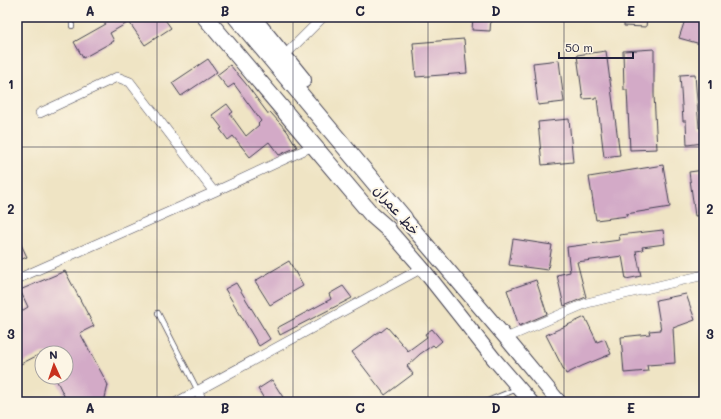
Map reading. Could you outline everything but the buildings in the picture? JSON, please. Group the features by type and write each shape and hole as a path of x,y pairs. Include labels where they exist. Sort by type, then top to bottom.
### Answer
{"highway":[{"path":"205,17 372,215 388,228"},
{"name":"خط عمران","path":"216,17 377,208 388,228"},
{"name":"خط عمران","path":"236,17 404,218"},
{"path":"252,17 394,194 404,218"}],"main road":[{"name":"خط عمران","path":"404,218 559,402"},
{"name":"خط عمران","path":"388,228 422,268 494,359 531,402"}],"street":[{"path":"284,56 323,17"},
{"path":"40,113 117,77 130,82 214,192"},
{"path":"17,279 214,192 313,146"},
{"path":"177,402 422,268"},
{"path":"506,338 587,302 704,276"},
{"path":"198,390 202,402"}],"lane":[{"path":"72,17 72,26"},
{"path":"158,313 198,390"},
{"path":"485,402 519,388"}]}
